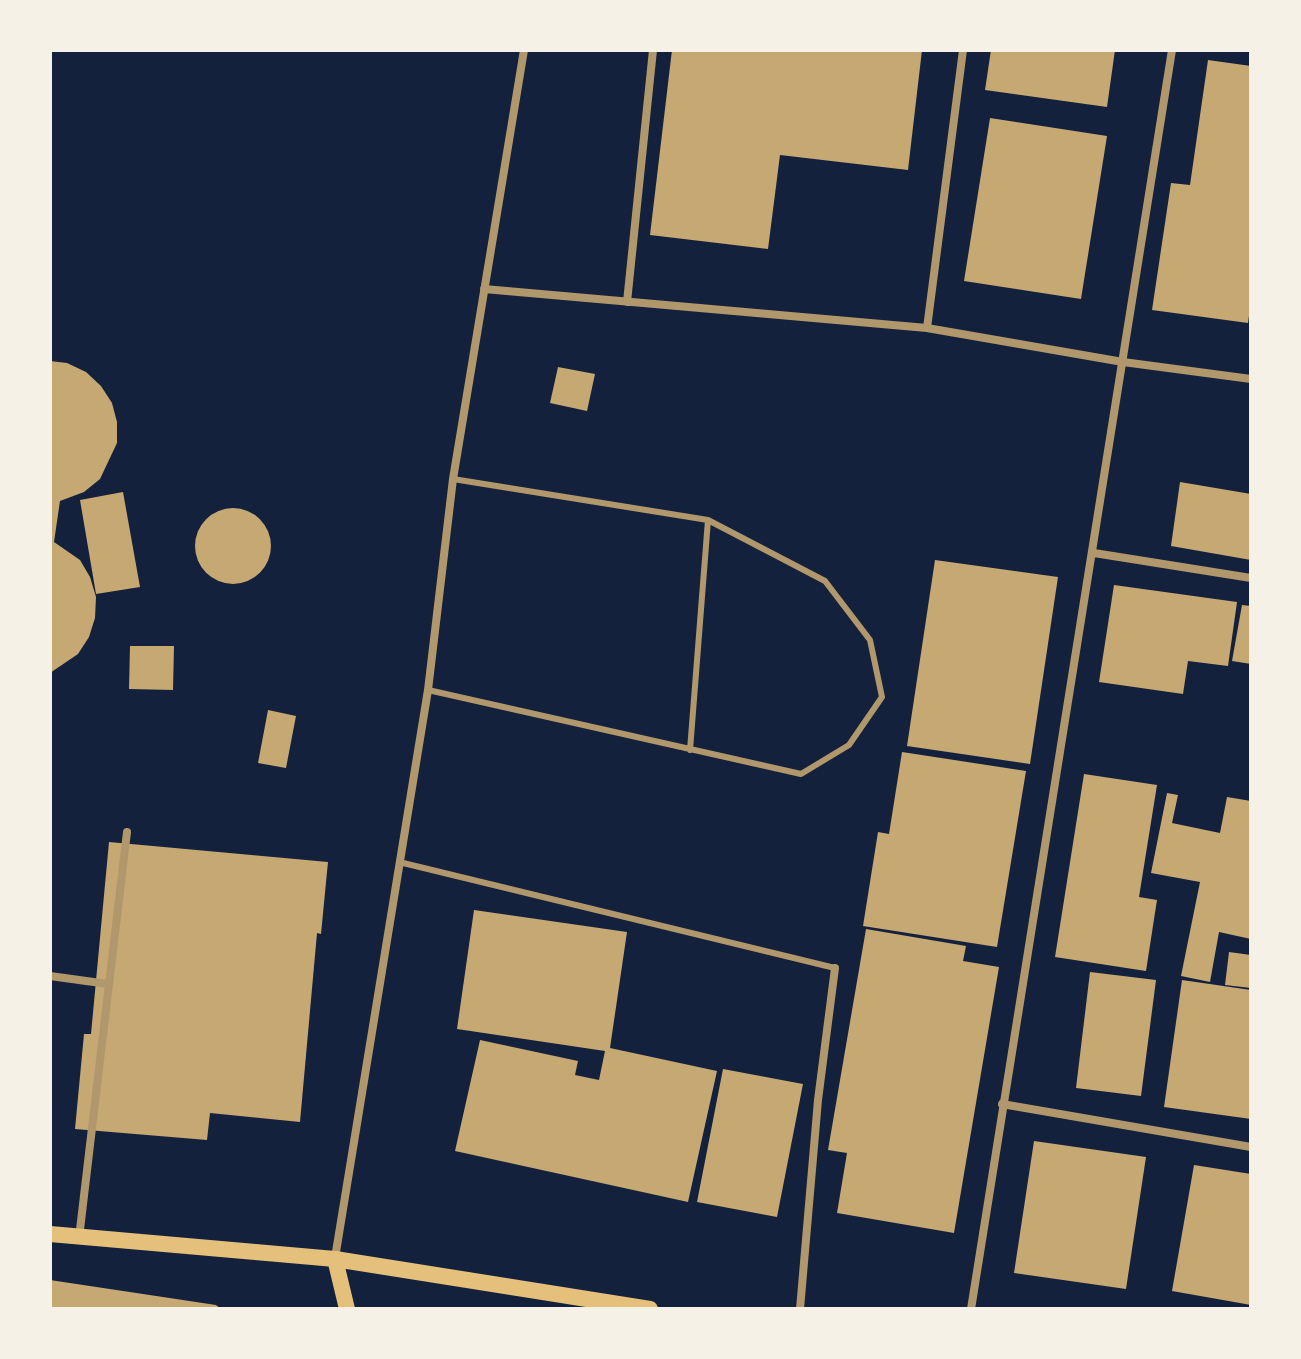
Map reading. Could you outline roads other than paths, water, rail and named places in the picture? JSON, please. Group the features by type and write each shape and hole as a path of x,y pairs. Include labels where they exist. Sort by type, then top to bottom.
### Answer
{"main road":[{"path":"50,1234 79,1239 335,1259 650,1309"},
{"path":"335,1259 347,1309"}],"street":[{"path":"335,1259 428,690 453,479 524,50"},
{"path":"627,302 653,50"},
{"path":"927,328 963,50"},
{"path":"971,1309 1172,50"},
{"path":"484,289 927,328 1123,362 1251,379"},
{"path":"1094,553 1251,578"},
{"path":"79,1239 127,832"},
{"path":"800,1309 818,1100 835,968"},
{"path":"50,976 108,984"},
{"path":"1002,1104 1251,1147"}],"lane":[{"path":"428,690 801,774 849,745 882,697 870,640 825,581 708,520 453,479"},
{"path":"690,750 708,520"},
{"path":"398,862 835,968"}]}
